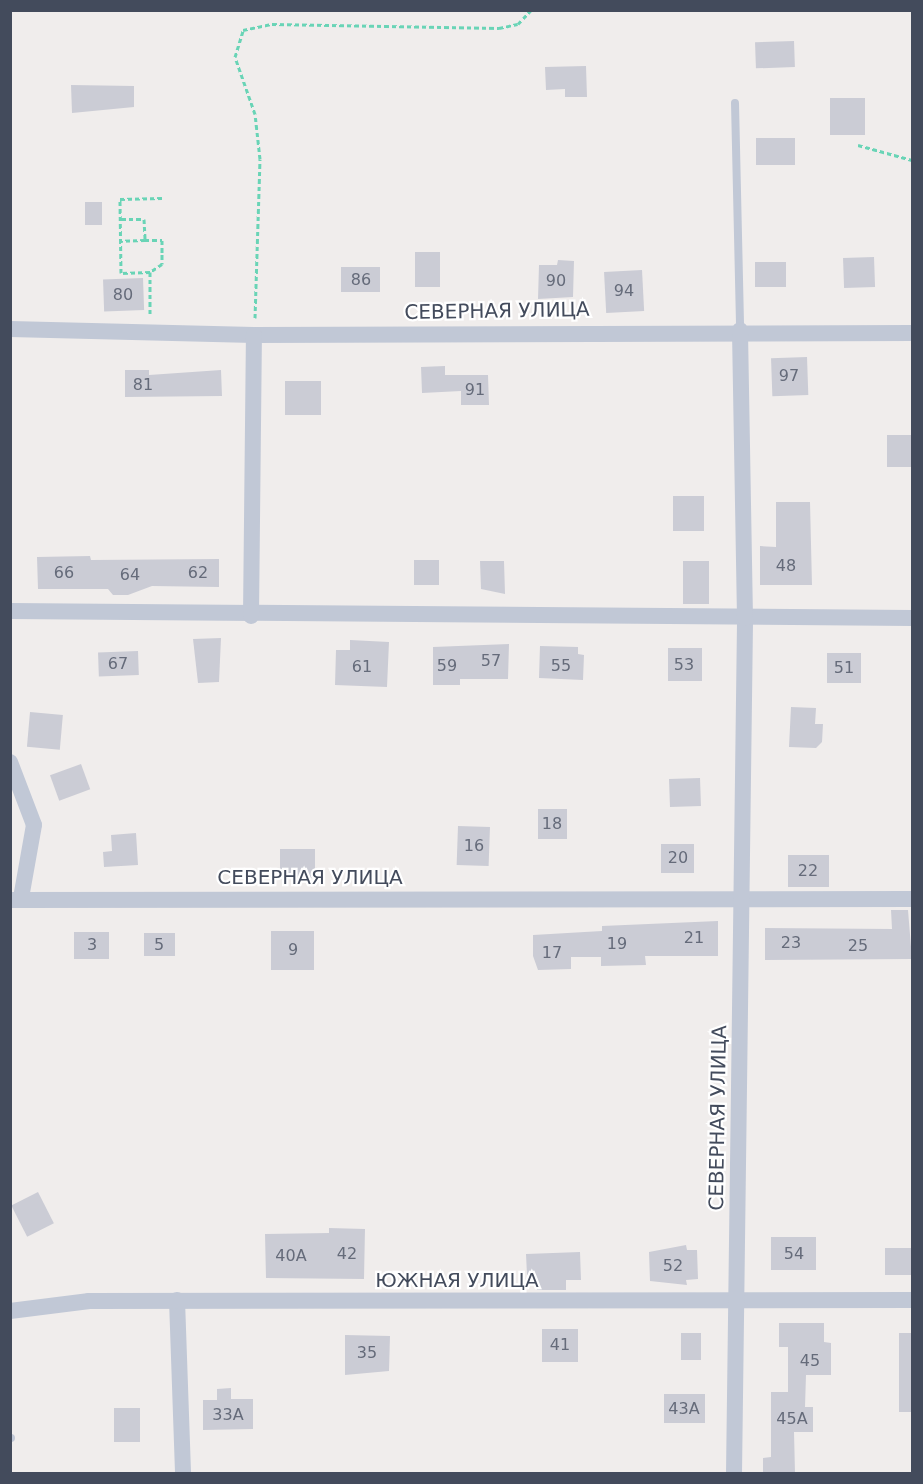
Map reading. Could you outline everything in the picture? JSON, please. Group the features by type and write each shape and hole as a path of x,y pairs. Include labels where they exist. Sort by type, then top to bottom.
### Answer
{"street":[{"name":"СЕВЕРНАЯ УЛИЦА","path":"10,329 254,335 740,330 912,333"},
{"name":"СЕВЕРНАЯ УЛИЦА","path":"737,1302 745,618 740,330"},
{"path":"251,616 254,335"},
{"path":"10,611 251,616 912,618"},
{"name":"СЕВЕРНАЯ УЛИЦА","path":"10,762 34,825 16,899 912,899"},
{"path":"177,1300 183,1473"},
{"name":"ЮЖНАЯ УЛИЦА","path":"10,1311 89,1301 912,1300"},
{"path":"734,1473 737,1302"}],"lane":[{"path":"735,102 740,330"}],"path":[{"path":"254,335 260,159 255,114 235,57 243,30 272,24 499,28 518,24 531,10"},
{"path":"858,145 912,160"},
{"path":"121,241 162,240 162,264 150,272 121,273 120,199 162,198"},
{"path":"121,219 144,219 145,240"},
{"path":"150,272 150,331"}],"building":[{"path":"794,41 795,67 756,68 755,42"},
{"path":"586,66 587,97 565,97 565,89 546,90 545,67"},
{"path":"71,85 134,86 134,107 72,113"},
{"path":"830,98 865,98 865,135 830,135"},
{"path":"756,138 795,138 795,165 756,165"},
{"path":"85,202 102,202 102,225 85,225"},
{"path":"415,252 440,252 440,287 415,287"},
{"path":"874,257 875,287 844,288 843,258"},
{"path":"558,260 574,261 573,297 538,299 539,265 557,265"},
{"path":"755,262 786,262 786,287 755,287"},
{"path":"341,267 380,267 380,292 341,292"},
{"path":"642,270 644,311 606,313 604,272"},
{"path":"143,278 144,310 104,311 103,279"},
{"path":"807,357 808,395 772,396 771,358"},
{"path":"445,366 445,375 488,375 489,405 461,405 461,391 422,393 421,367"},
{"path":"125,370 149,370 149,375 221,370 222,396 125,397"},
{"path":"285,381 321,381 321,415 285,415"},
{"path":"887,435 912,435 912,467 887,467"},
{"path":"673,496 704,496 704,531 673,531"},
{"path":"776,502 810,502 812,585 760,585 760,546 776,547"},
{"path":"90,556 91,560 219,559 219,587 152,586 128,595 113,595 108,589 38,589 37,557"},
{"path":"414,560 439,560 439,585 414,585"},
{"path":"480,561 504,561 505,594 481,589"},
{"path":"683,561 709,561 709,604 683,604"},
{"path":"221,638 219,682 198,683 193,639"},
{"path":"350,640 389,642 387,687 335,685 336,650 350,650"},
{"path":"509,644 508,679 460,679 460,685 433,685 433,647"},
{"path":"540,646 578,647 578,654 584,655 583,680 539,678"},
{"path":"668,648 702,648 702,681 668,681"},
{"path":"138,651 139,675 99,676 98,652"},
{"path":"827,653 861,653 861,683 827,683"},
{"path":"791,707 816,708 815,724 823,724 822,742 816,748 789,747"},
{"path":"30,712 63,715 60,750 27,747"},
{"path":"81,764 90,789 59,801 50,775"},
{"path":"700,778 701,806 670,807 669,779"},
{"path":"538,809 567,809 567,839 538,839"},
{"path":"458,826 490,827 489,866 457,865"},
{"path":"136,833 138,865 104,867 103,852 112,851 111,835"},
{"path":"661,844 694,844 694,873 661,873"},
{"path":"280,849 315,849 315,878 280,878"},
{"path":"788,855 829,855 829,887 788,887"},
{"path":"891,910 908,910 912,959 765,960 765,928 892,929"},
{"path":"718,921 718,956 645,956 646,965 601,966 601,957 571,957 571,969 538,970 533,956 533,935 602,931 602,926"},
{"path":"271,931 314,931 314,970 271,970"},
{"path":"74,932 109,932 109,959 74,959"},
{"path":"144,933 175,933 175,956 144,956"},
{"path":"38,1192 54,1223 27,1237 11,1206"},
{"path":"329,1228 365,1229 364,1279 266,1278 265,1234 329,1233"},
{"path":"771,1237 816,1237 816,1270 771,1270"},
{"path":"686,1245 687,1250 697,1250 698,1279 686,1280 687,1285 650,1281 649,1252"},
{"path":"885,1248 912,1248 912,1275 885,1275"},
{"path":"580,1252 581,1280 566,1280 566,1290 537,1290 536,1275 527,1275 526,1254"},
{"path":"779,1323 824,1323 824,1342 831,1343 831,1375 806,1375 805,1407 813,1407 813,1432 794,1432 795,1473 763,1473 763,1458 771,1457 771,1392 788,1392 788,1347 779,1347"},
{"path":"542,1329 578,1329 578,1362 542,1362"},
{"path":"681,1333 701,1333 701,1360 681,1360"},
{"path":"899,1333 912,1333 912,1412 899,1412"},
{"path":"345,1335 390,1336 389,1371 345,1375"},
{"path":"231,1388 231,1399 253,1399 253,1429 203,1430 203,1400 217,1400 217,1389"},
{"path":"664,1394 705,1394 705,1423 664,1423"},
{"path":"114,1408 140,1408 140,1442 114,1442"}]}
